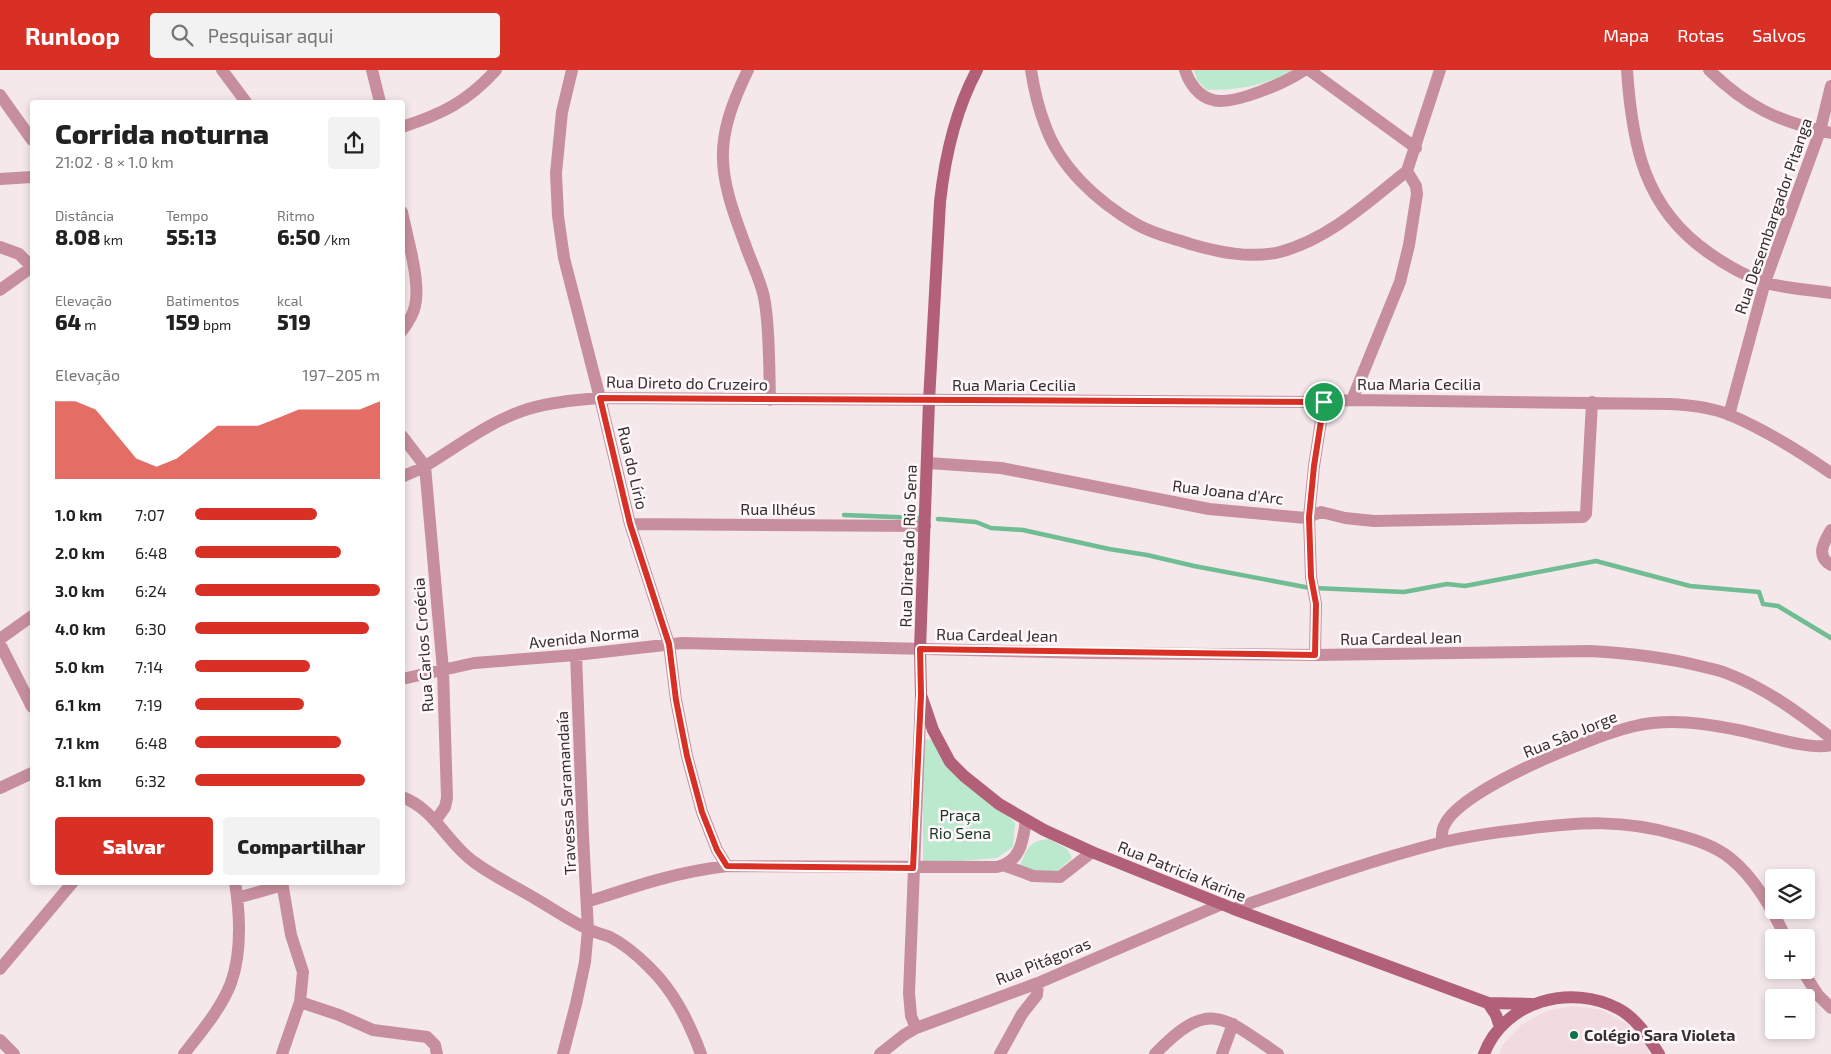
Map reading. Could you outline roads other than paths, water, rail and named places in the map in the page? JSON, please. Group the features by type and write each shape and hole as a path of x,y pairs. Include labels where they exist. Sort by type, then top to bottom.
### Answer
{"main road":[{"name":"Rua Direta do Rio Sena","path":"921,695 920,649 929,401 940,202 943,173 950,142 958,114 976,70"},
{"name":"Rua Patricia Karine","path":"921,695 936,736 950,762 999,804 1026,820 1092,852 1228,907 1488,1003 1532,1004"},
{"path":"1484,1054 1500,1028 1515,1014 1532,1004 1562,997 1592,998 1619,1010 1643,1029 1659,1054"},
{"path":"1488,1003 1496,1015 1500,1028"}],"street":[{"path":"222,70 244,100"},
{"path":"372,70 380,100"},
{"path":"405,126 433,117 453,106 474,92 496,70"},
{"name":"Rua do Lírio","path":"572,70 559,135 556,173 558,216 564,258 630,524 669,644 676,700 687,756 702,812 717,850 727,866"},
{"path":"748,70 734,101 725,129 722,148 723,171 726,191 734,216 759,279 764,298 770,400"},
{"path":"1031,70 1045,127 1059,154 1076,176 1095,194 1137,224 1155,233 1215,251 1261,255 1280,252 1322,234 1345,220 1407,171 1440,70"},
{"path":"1185,70 1197,91 1203,96 1216,101 1227,100 1263,90 1281,83 1304,70"},
{"path":"1309,70 1416,148"},
{"path":"1627,70 1631,116 1636,144 1652,190 1664,211 1678,228 1696,244 1738,271 1765,282 1831,293"},
{"path":"1709,70 1727,87 1750,104 1779,118 1825,132"},
{"name":"Rua Desembargador Pitanga","path":"1729,415 1765,282 1825,132 1831,86"},
{"path":"0,95 30,137"},
{"path":"1352,400 1400,282 1409,245 1417,194 1416,186 1407,171"},
{"path":"0,179 30,176"},
{"path":"405,229 416,290 416,305 411,318 405,326"},
{"path":"0,247 19,254 30,265"},
{"path":"0,290 30,268"},
{"name":"Rua Direto do Cruzeiro","path":"405,476 425,466 482,430 508,417 528,409 555,403 600,398 929,401"},
{"name":"Rua Maria Cecilia","path":"929,401 1324,402 1352,400 1592,402 1695,406 1729,415 1794,448 1831,473"},
{"path":"1315,655 1316,604 1311,577 1309,517 1314,466 1324,402"},
{"name":"Rua Joana d'Arc","path":"928,463 1001,468 1209,509 1309,517 1321,512 1345,518 1374,521 1585,516 1592,402"},
{"path":"405,440 425,466"},
{"name":"Rua Carlos Croécia","path":"425,466 443,670 447,798 445,807 436,820"},
{"name":"Rua Ilhéus","path":"630,524 925,526"},
{"path":"1831,530 1821,549 1826,562 1831,565"},
{"path":"0,638 30,617"},
{"path":"0,644 30,703"},
{"name":"Avenida Norma","path":"405,678 474,663 576,655 669,644 920,649"},
{"name":"Rua Cardeal Jean","path":"920,649 1315,655 1590,651 1627,653 1676,660 1725,672 1764,690 1798,712 1831,738"},
{"name":"Travessa Saramandaía","path":"563,1054 585,962 588,929 582,836 576,655"},
{"name":"Rua Direta do Rio Sena","path":"916,1028 911,1016 909,993 921,695"},
{"name":"Rua Sâo Jorge","path":"1442,842 1442,832 1445,823 1452,814 1491,786 1558,753 1598,737 1636,726 1673,722 1736,729 1814,746 1831,746"},
{"path":"0,788 30,774"},
{"path":"405,798 416,802 436,820 458,849 476,864 588,929 610,938 631,951 649,966 682,1009 701,1054"},
{"path":"1006,866 1017,856 1026,820"},
{"name":"Rua Pitágoras","path":"880,1054 916,1028 1038,983 1228,907 1442,842 1484,834 1570,823 1615,822 1662,830 1713,847 1729,857 1745,872 1761,893 1782,929"},
{"path":"587,902 664,877 727,866 913,868 1006,866 1033,876 1060,877 1092,852"},
{"path":"0,969 71,885"},
{"path":"184,1054 205,1026 230,984 236,964 238,924 235,885"},
{"path":"237,898 279,885"},
{"path":"282,885 291,935 303,972 300,1002 282,1054"},
{"path":"1807,979 1818,996 1831,1008"},
{"path":"1000,1054 1022,1014 1037,994 1038,983"},
{"path":"300,1002 373,1030 427,1037 435,1045 437,1054"},
{"path":"1154,1054 1176,1034 1201,1018 1215,1017 1233,1024 1278,1054"},
{"path":"1222,1054 1233,1024"},
{"path":"0,1040 14,1054"}],"waterway":[{"path":"844,515 920,518"},
{"path":"938,519 976,522 991,528 1023,530 1109,549 1310,588"},
{"path":"1314,588 1404,592 1447,584 1465,586 1596,561 1690,586 1759,592 1763,604 1778,606 1831,638"}],"place":[{"name":"Colégio Sara Violeta","path":"1574,1035"}],"park label":[{"name":"Praça Rio Sena","path":"960,824"}]}
